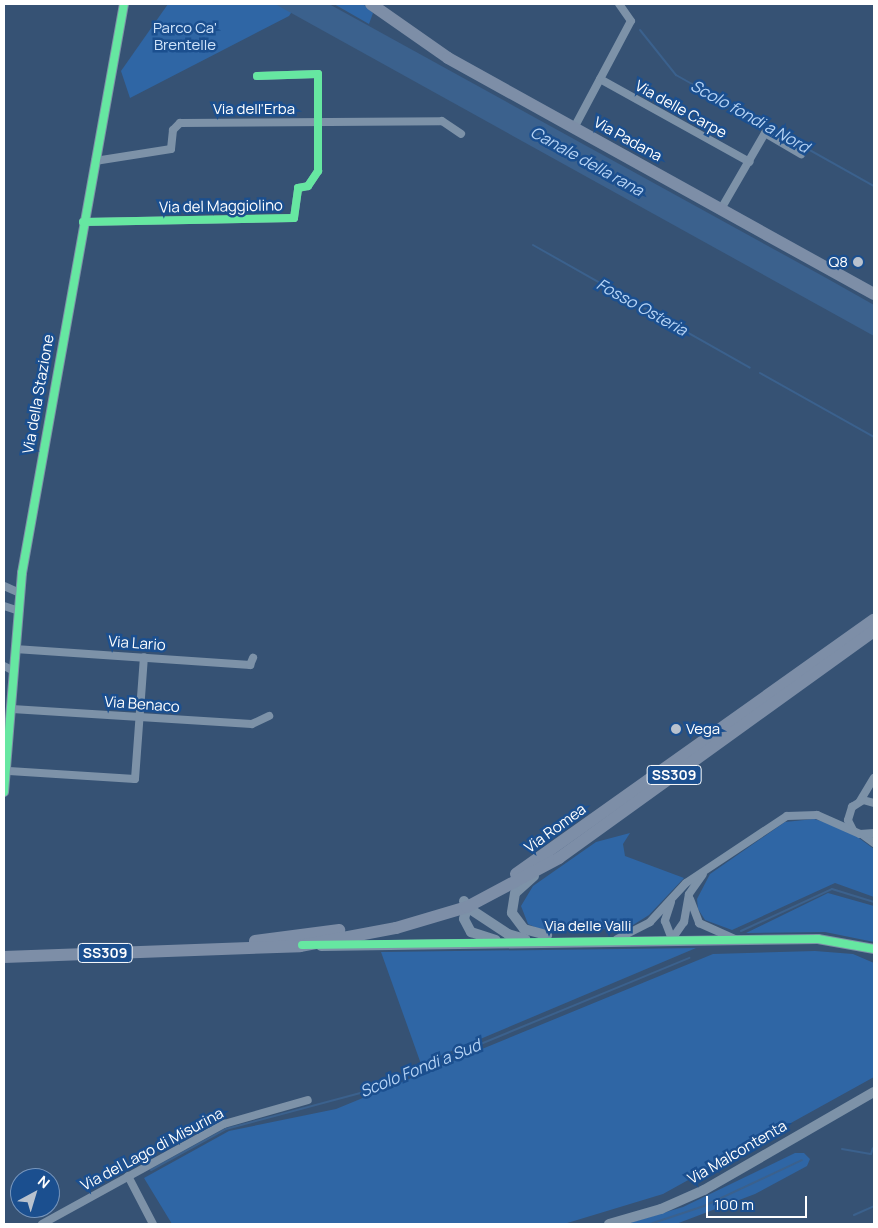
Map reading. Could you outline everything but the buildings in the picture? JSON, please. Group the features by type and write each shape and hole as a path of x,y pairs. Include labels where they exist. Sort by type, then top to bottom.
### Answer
{"main road":[{"name":"Via Padana","path":"371,4 425,44 874,294"},
{"name":"Via Romea","path":"205,948 377,924 465,904 520,872 568,840 874,620"},
{"name":"Via Romea","path":"4,957 302,945 404,927 465,904 544,868 874,631"}],"street":[{"name":"Via della Stazione","path":"4,792 8,771 7,740 12,709 20,593 83,222 124,4"},
{"path":"574,128 631,22 619,4"},
{"name":"Via del Maggiolino","path":"83,222 294,218 298,188 308,186 318,171 318,74 257,76"},
{"name":"Via delle Carpe","path":"600,79 750,162"},
{"name":"Via dell'Erba","path":"95,161 171,149 173,130 180,123 442,122 461,134"},
{"path":"721,209 750,162 765,133 801,154"},
{"path":"4,586 20,593"},
{"path":"4,606 19,611"},
{"name":"Via Lario","path":"15,648 250,665 253,658"},
{"path":"8,771 135,779 144,657"},
{"path":"4,666 14,671"},
{"name":"Via Benaco","path":"12,709 252,724 269,716"},
{"path":"830,818 850,810 860,801 874,778"},
{"path":"860,801 874,803"},
{"path":"850,810 848,820 853,830"},
{"path":"617,939 650,922 680,888 788,816 807,813 830,818 863,835 874,843"},
{"path":"863,835 874,833"},
{"name":"Via delle Valli","path":"544,868 515,893 512,913 524,929 577,940"},
{"path":"672,939 684,922 689,894 708,869"},
{"path":"672,939 665,922 680,888"},
{"path":"689,894 699,923 736,939"},
{"name":"Via delle Valli","path":"465,904 508,934 531,940"},
{"name":"Via delle Valli","path":"465,904 464,919 471,932 509,943"},
{"name":"Via delle Valli","path":"302,945 509,943 531,940 617,939 818,939 874,950"},
{"name":"Via Malcontenta","path":"609,1224 683,1201 874,1092"},
{"name":"Via del Lago di Misurina","path":"42,1224 232,1121 308,1100"},
{"path":"128,1176 153,1224"}],"green space":[{"name":"Parco Ca' Brentelle","path":"168,4 297,4 289,16 130,98 121,71"},
{"path":"334,4 363,4 373,13 369,24"},
{"path":"814,819 845,828 874,849 874,897 835,883 732,930 705,920 698,909 697,899 710,874 785,822"},
{"path":"630,833 623,844 625,856 684,878 649,915 633,925 589,931 539,929 528,924 521,906 533,886 596,842"},
{"path":"828,893 874,906 874,942 825,932 746,933"},
{"path":"696,948 421,1064 381,952"},
{"path":"815,951 853,954 874,963 874,1077 663,1194 564,1224 172,1224 144,1178 229,1131 336,1109 713,954"},
{"path":"795,1153 804,1153 810,1159 807,1166 755,1194 676,1224 626,1224 683,1207"}],"water":[{"name":"Canale della rana","path":"275,4 329,4 828,279 874,305 874,336"}],"waterway":[{"name":"Scolo fondi a Nord","path":"640,30 676,75 874,186"},
{"name":"Fosso Osteria","path":"533,245 750,368"},
{"name":"Fosso Osteria","path":"760,373 874,437"},
{"name":"Scolo Fondi a Sud","path":"741,931 832,889 874,902"},
{"name":"Scolo Fondi a Sud","path":"151,1170 226,1129 364,1092 689,958"},
{"path":"842,1149 871,1154 873,1148"},
{"path":"650,1224 704,1206 802,1160"},
{"path":"854,1215 874,1206"}],"cycle path":[{"path":"4,792 22,573 124,4"},
{"path":"83,222 294,218 298,188 308,186 318,171 318,74 257,76"},
{"path":"302,945 818,939 874,949"}],"place":[{"name":"Q8","path":"858,262"},
{"name":"Vega","path":"676,729"}]}
